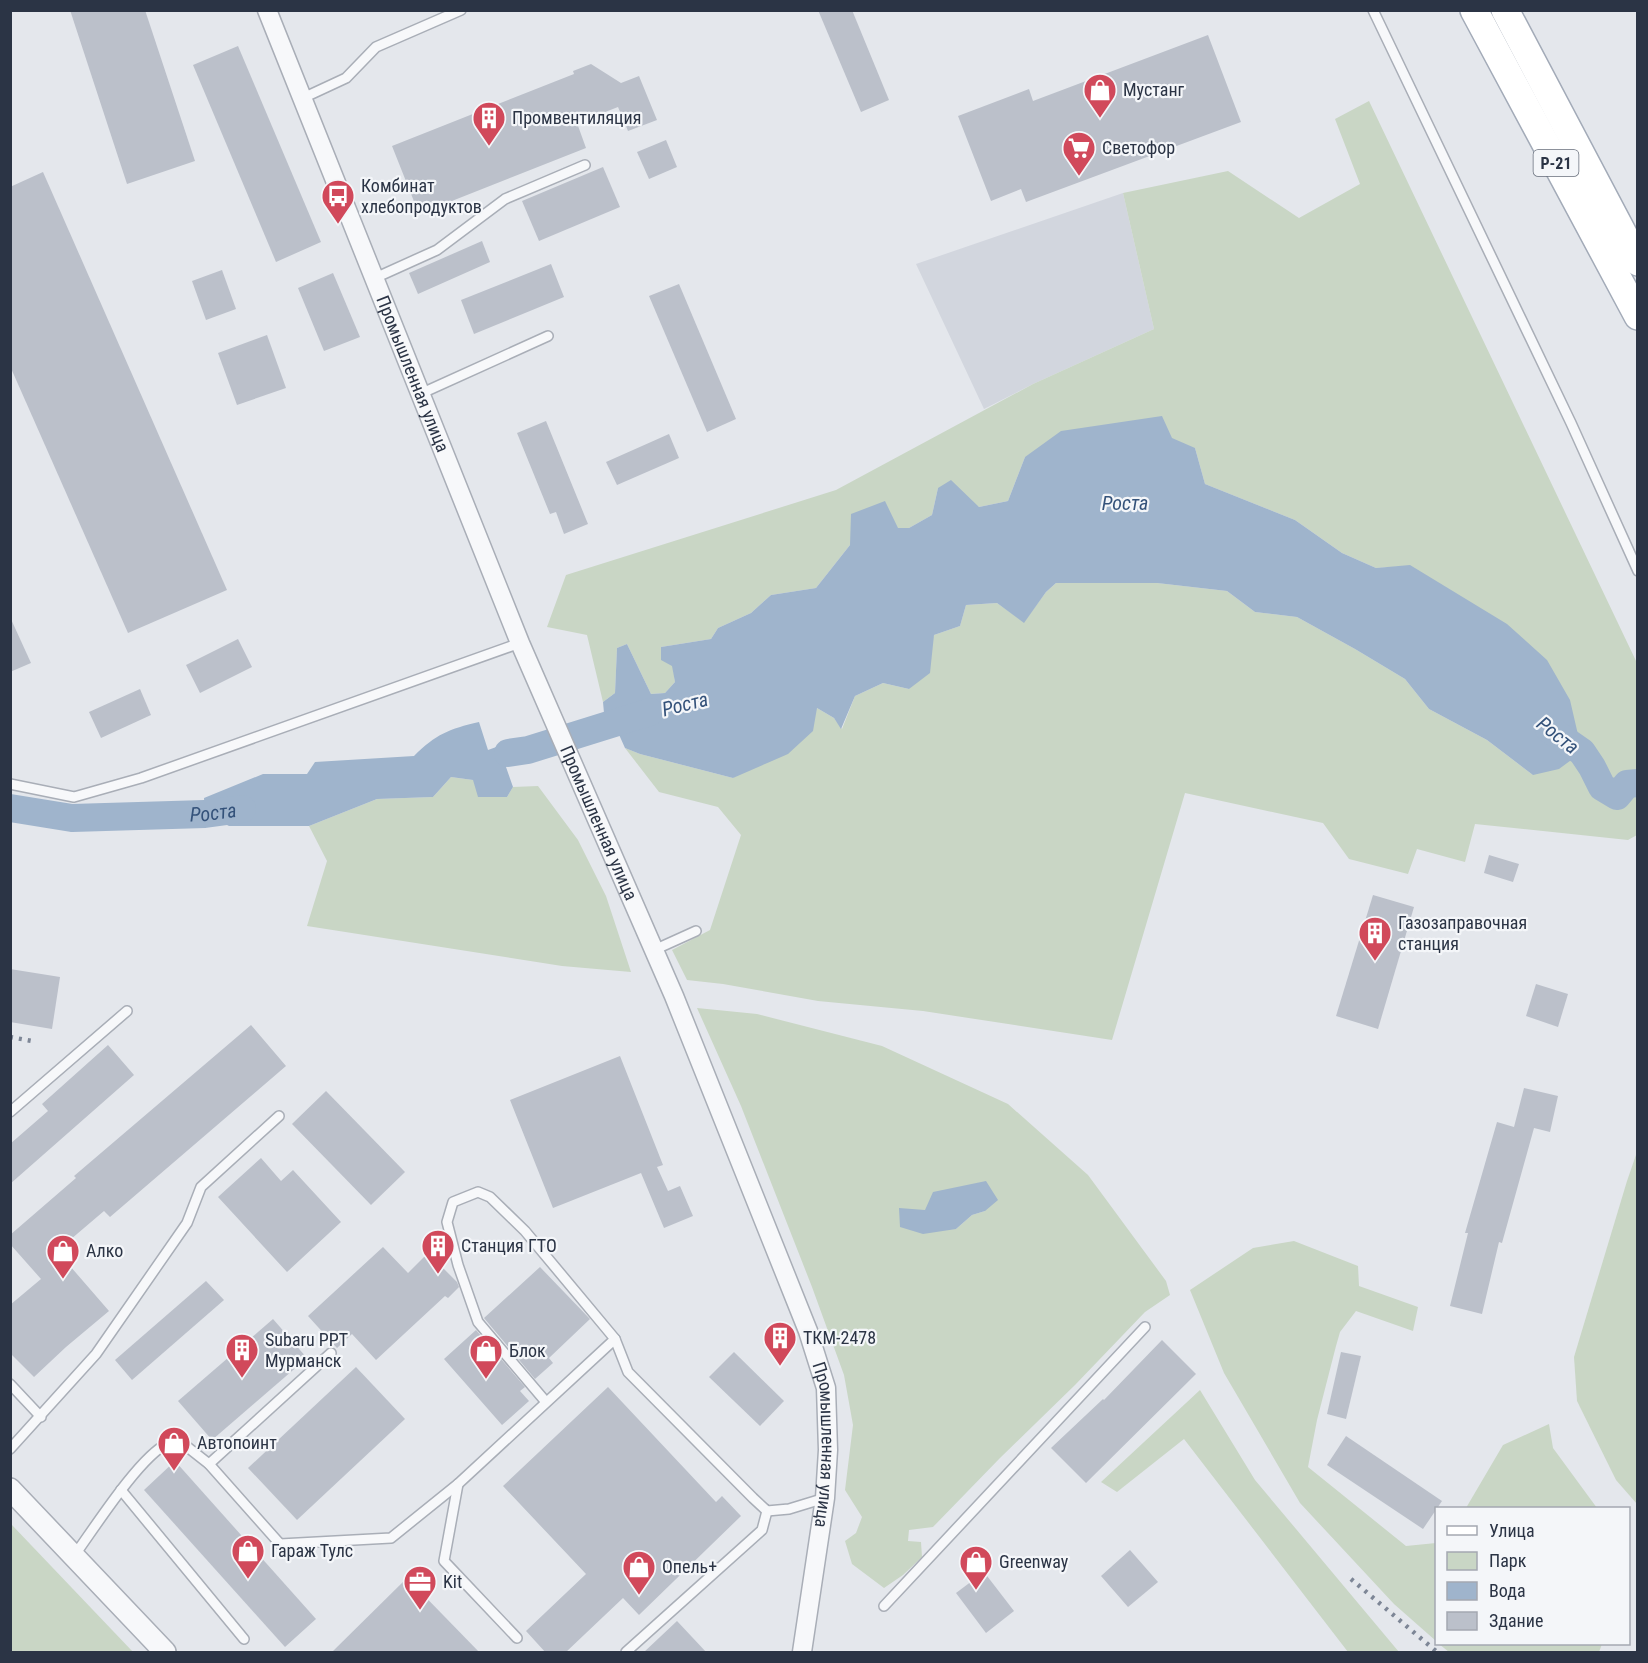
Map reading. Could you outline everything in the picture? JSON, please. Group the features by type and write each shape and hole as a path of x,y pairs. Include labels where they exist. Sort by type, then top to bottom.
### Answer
{"main road":[{"name":"Р-21","path":"1474,10 1638,316"},
{"name":"Р-21","path":"1505,10 1638,262"}],"street":[{"name":"Промышленная улица","path":"267,10 520,643 654,950 808,1331 826,1388 828,1450 825,1498 802,1653"},
{"path":"10,1489 165,1653"}],"lane":[{"path":"303,98 346,78 376,47 461,10"},
{"path":"1373,10 1571,423 1638,571"},
{"path":"375,278 437,250 505,199 585,165"},
{"path":"420,394 548,336"},
{"path":"10,784 74,796 141,778 520,643"},
{"path":"654,950 696,931"},
{"path":"10,1112 127,1011"},
{"path":"10,1449 96,1354 187,1223 201,1188 279,1116"},
{"path":"546,1402 478,1322 458,1265 447,1222 453,1202 478,1192 490,1197 525,1232 615,1339 628,1372 767,1511 789,1509 825,1498"},
{"path":"884,1606 1145,1327"},
{"path":"74,1556 121,1490 150,1457 167,1444 181,1442 210,1464 280,1544 391,1538 458,1484 615,1339"},
{"path":"210,1464 331,1353"},
{"path":"10,1384 41,1417"},
{"path":"458,1484 444,1561 517,1638"},
{"path":"121,1490 244,1639"},
{"path":"626,1653 762,1530 767,1511"}],"shaded area":[{"path":"1123,193 1154,329 984,409 916,264"}],"green space":[{"path":"1369,101 1637,663 1637,835 1628,840 1475,824 1465,862 1417,849 1408,874 1349,859 1323,823 1185,793 1112,1040 923,1011 818,1001 687,980 672,950 710,930 741,835 718,807 659,792 625,748 733,778 817,708 834,718 842,729 855,696 883,683 909,689 934,635 960,626 966,605 997,603 1024,622 1046,592 1056,583 1157,583 1227,591 1255,612 1297,617 1405,679 1429,709 1487,740 1533,775 1410,566 1376,568 1342,553 1295,520 1205,484 1195,448 1025,457 1008,501 979,507 938,488 932,515 909,528 898,528 850,545 816,588 771,595 751,613 718,628 711,639 661,647 673,666 675,682 665,693 651,694 627,644 617,648 615,693 603,702 587,635 547,627 566,575 836,490 1033,384 1154,329 1123,193 1228,171 1299,218 1360,184 1335,119"},
{"path":"451,777 473,780 507,797 513,787 538,786 578,840 606,896 631,972 562,966 307,926 327,861 309,826 377,799 433,797"},
{"path":"697,1008 757,1014 882,1046 1008,1104 1088,1175 1166,1281 1170,1295 1145,1312 933,1527 909,1530 908,1541 921,1542 922,1557 903,1575 884,1588 852,1564 845,1541 856,1533 862,1517 845,1490 853,1425 844,1375 741,1106","holes":["925,1210 985,1211 972,1215 956,1229"]},
{"path":"1637,1152 1637,1504 1616,1480 1577,1401 1574,1357"},
{"path":"1294,1241 1358,1266 1359,1286 1418,1307 1413,1331 1356,1311 1340,1332 1317,1420 1308,1467 1406,1546 1435,1543 1435,1640 1394,1604 1300,1503 1224,1373 1190,1290 1253,1248"},
{"path":"1200,1390 1255,1480 1399,1652 1348,1652 1184,1439 1117,1492 1101,1482"},
{"path":"1549,1424 1553,1448 1596,1507 1467,1507 1503,1445"},
{"path":"11,1524 133,1652 11,1652"},
{"path":"1440,1645 1602,1645 1599,1652 1449,1652"}],"water":[{"name":"Роста","path":"1162,416 1172,438 1195,448 1205,484 1295,520 1342,553 1376,568 1410,565 1507,624 1547,660 1570,700 1582,752 1559,769 1533,775 1487,740 1429,709 1405,679 1297,617 1255,612 1227,591 1157,583 1056,583 1046,592 1024,623 997,603 966,605 960,626 934,635 930,673 909,689 883,683 855,696 841,729 834,718 817,708 813,731 788,754 733,778 625,748 612,719 604,713 603,702 615,693 617,648 627,644 651,694 665,693 675,682 672,666 661,660 661,647 711,639 718,628 751,613 771,595 816,588 850,545 851,514 885,501 898,528 909,528 932,515 938,488 951,480 979,507 1008,501 1025,457 1061,431"},
{"name":"Роста","path":"479,722 488,750 510,742 544,738 546,747 506,767 513,787 507,797 478,797 473,780 451,777 433,797 377,799 309,826 229,826 205,814 204,798 263,774 307,774 315,762 414,756 429,742 444,733"},
{"path":"986,1181 998,1200 985,1211 972,1215 956,1229 923,1234 900,1227 899,1208 925,1210 933,1192"}],"building":[{"path":"70,10 145,10 195,161 127,184"},
{"path":"818,10 852,10 889,100 861,112"},
{"name":"Мустанг","path":"1208,35 1241,122 1026,202 1021,189 991,201 958,116 1029,89 1033,101"},
{"path":"238,46 321,242 276,262 193,65"},
{"name":"Промвентиляция","path":"591,64 621,83 639,76 657,120 628,131 618,107 577,123 586,148 419,214 392,146 574,74 573,71"},
{"path":"666,140 677,167 649,179 637,152"},
{"path":"603,167 620,207 539,241 522,201"},
{"path":"43,172 227,590 128,633 10,366 10,187"},
{"path":"482,241 490,262 418,294 409,273"},
{"path":"551,264 564,297 474,334 461,300"},
{"path":"222,270 236,309 206,320 192,281"},
{"path":"333,273 360,337 324,351 298,288"},
{"path":"679,284 736,419 707,432 649,296"},
{"path":"267,335 286,388 237,405 218,353"},
{"path":"546,421 588,524 564,534 556,512 550,514 517,433"},
{"path":"669,434 679,458 617,485 606,462"},
{"path":"10,617 31,663 10,672"},
{"path":"238,639 252,667 200,693 186,665"},
{"path":"140,689 151,715 101,738 89,712"},
{"path":"1489,855 1519,864 1513,882 1484,873"},
{"name":"Газозаправочная станция","path":"1373,895 1414,907 1378,1029 1336,1016"},
{"path":"10,969 60,977 52,1029 10,1022"},
{"path":"1536,984 1568,994 1558,1027 1526,1016"},
{"path":"251,1025 286,1066 110,1217 104,1211 57,1251 109,1311 34,1377 10,1353 10,1305 41,1279 10,1244 10,1235 76,1178 74,1176"},
{"path":"108,1045 134,1075 10,1184 10,1144 48,1111 42,1104"},
{"path":"620,1056 663,1165 657,1167 668,1191 680,1186 693,1216 664,1228 641,1173 553,1208 510,1100"},
{"path":"1524,1088 1558,1096 1550,1132 1534,1128 1502,1243 1499,1242 1482,1314 1450,1306 1468,1233 1465,1233 1497,1122 1514,1127"},
{"path":"326,1091 405,1172 371,1205 292,1124"},
{"path":"261,1158 281,1181 293,1170 341,1222 287,1272 218,1197"},
{"path":"383,1247 408,1273 428,1253 457,1282 459,1287 448,1298 445,1296 376,1360 352,1334 337,1348 308,1316"},
{"path":"540,1267 590,1319 549,1358 553,1363 535,1379 484,1318"},
{"path":"206,1281 224,1300 132,1380 115,1360"},
{"name":"Subaru РРТ Мурманск","path":"273,1319 307,1358 212,1440 178,1401"},
{"name":"Блок","path":"476,1330 525,1387 520,1391 529,1401 502,1425 444,1359"},
{"path":"1162,1340 1196,1374 1086,1483 1051,1448 1104,1400"},
{"path":"734,1352 784,1401 760,1426 709,1377"},
{"path":"1341,1352 1361,1356 1346,1419 1327,1414"},
{"path":"356,1367 405,1419 297,1520 248,1468"},
{"path":"608,1387 716,1502 722,1496 741,1516 639,1615 623,1598 565,1653 546,1653 526,1631 586,1574 503,1486"},
{"path":"1346,1436 1442,1501 1438,1507 1435,1507 1435,1511 1423,1529 1327,1465"},
{"path":"175,1461 316,1619 285,1647 144,1490"},
{"path":"1130,1550 1158,1582 1128,1607 1101,1576"},
{"path":"984,1572 1014,1611 986,1633 956,1593"},
{"path":"407,1578 480,1653 331,1653"},
{"path":"677,1621 707,1653 643,1653"}],"waterway":[{"name":"Роста","path":"508,753 528,750 650,712"},
{"name":"Роста","path":"1549,729 1582,752 1602,787 1617,796 1627,784 1638,783"},
{"name":"Роста","path":"10,808 72,818 205,814 242,809"}],"railway":[{"path":"10,1037 32,1041"},
{"path":"1351,1579 1437,1652"}],"place":[{"name":"Мустанг","path":"1100,119"},
{"name":"Промвентиляция","path":"489,147"},
{"name":"Светофор","path":"1079,177"},
{"name":"Комбинат хлебопродуктов","path":"338,225"},
{"name":"Газозаправочная станция","path":"1375,962"},
{"name":"Станция ГТО","path":"438,1275"},
{"name":"Алко","path":"63,1280"},
{"name":"ТКМ-2478","path":"780,1367"},
{"name":"Subaru РРТ Мурманск","path":"242,1379"},
{"name":"Блок","path":"486,1380"},
{"name":"Автопоинт","path":"174,1472"},
{"name":"Гараж Тулс","path":"248,1580"},
{"name":"Greenway","path":"976,1591"},
{"name":"Опель+","path":"639,1596"},
{"name":"Kit","path":"420,1611"}]}
